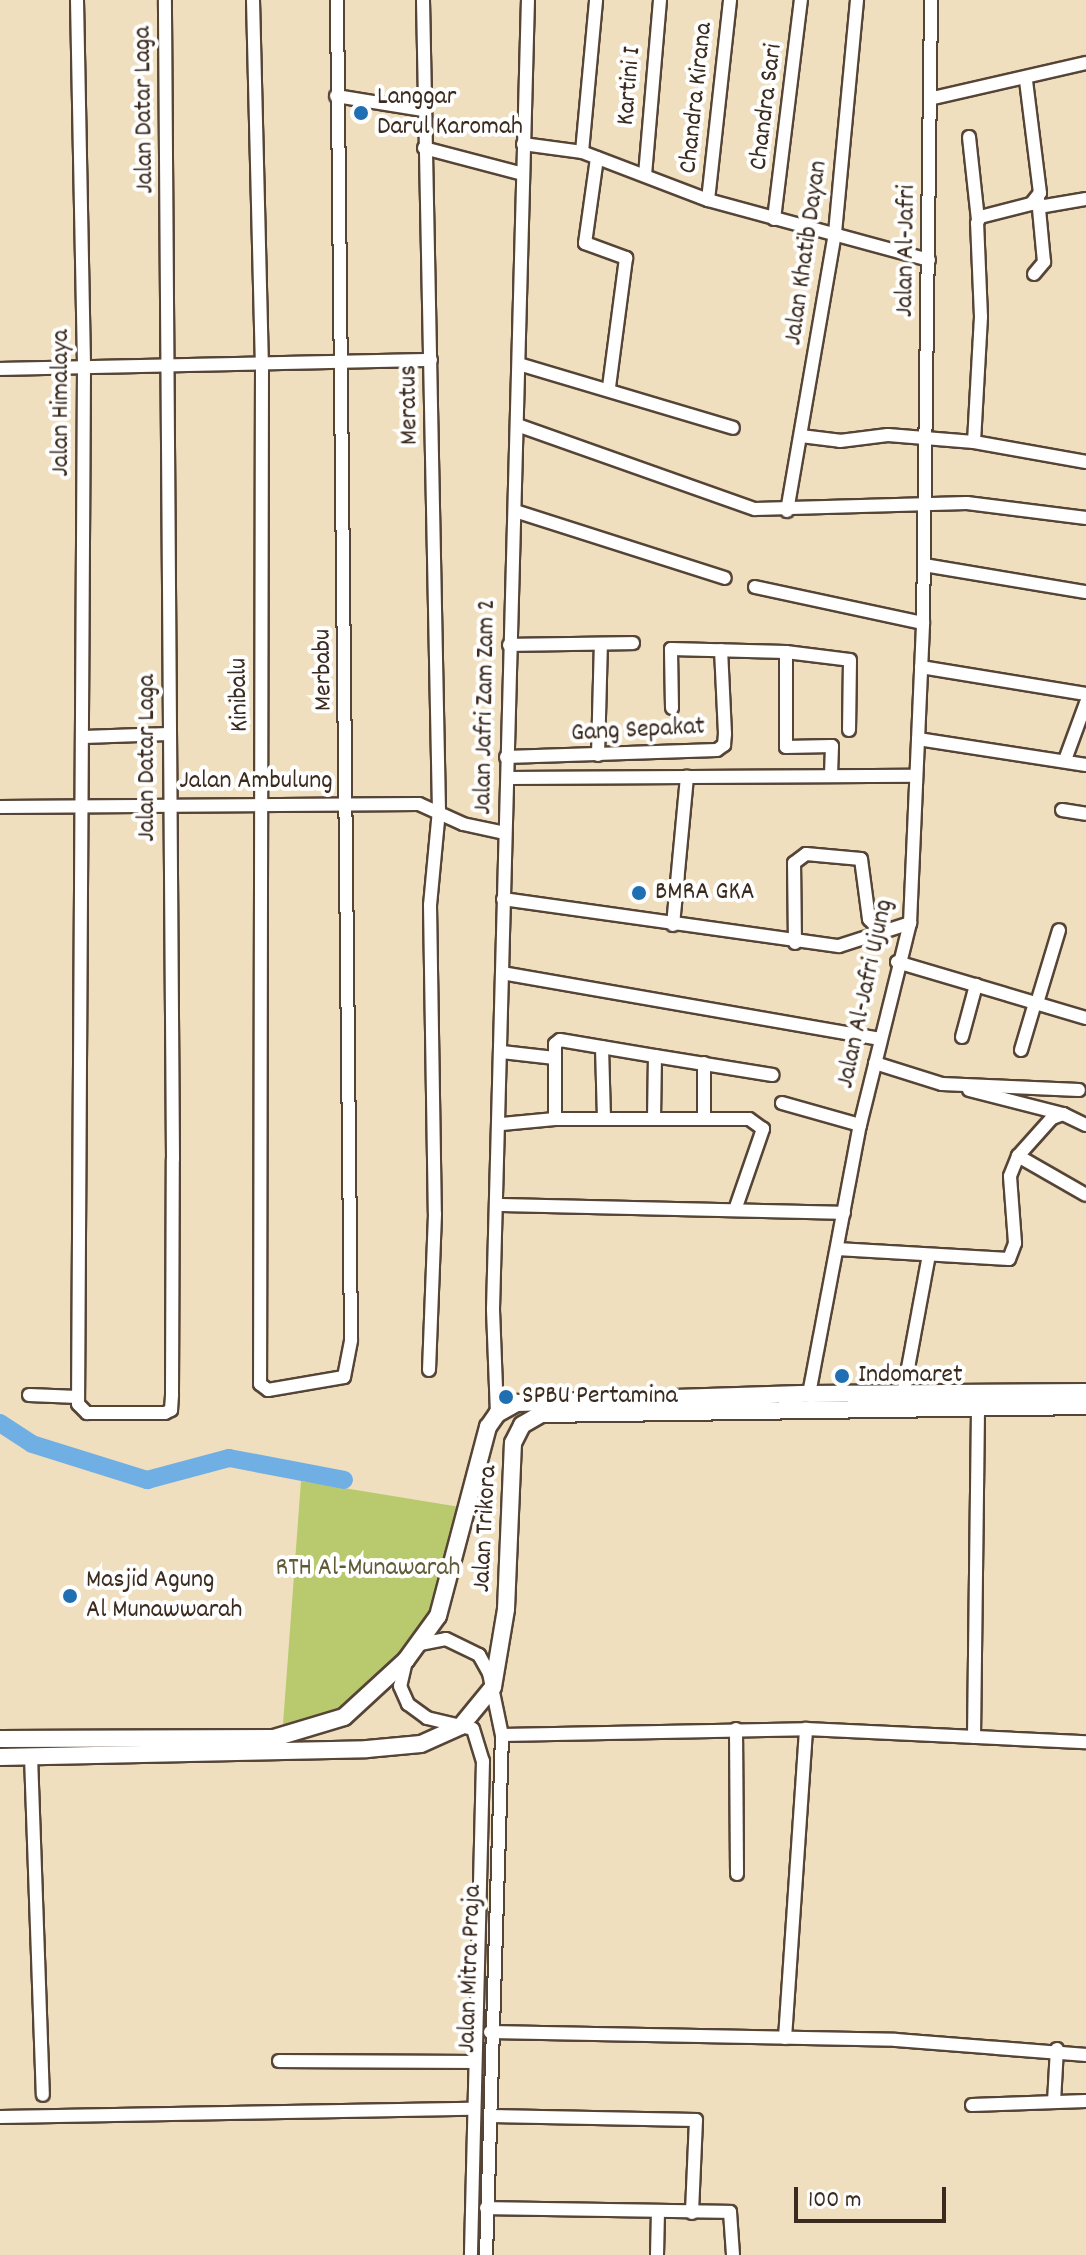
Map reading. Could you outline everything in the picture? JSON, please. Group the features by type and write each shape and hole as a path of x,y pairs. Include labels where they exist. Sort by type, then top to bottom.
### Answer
{"main road":[{"name":"Jalan Trikora","path":"0,1757 302,1753 421,1744 461,1726 493,1687 506,1609 513,1443 522,1425 541,1414 809,1394 1086,1392"},
{"name":"Jalan Trikora","path":"0,1739 274,1738 320,1727 359,1706 420,1644 444,1600 488,1427 497,1414 532,1401 704,1403"},
{"name":"Jalan Trikora","path":"726,1402 1086,1406"},
{"path":"132,1755 133,1737"}],"street":[{"name":"Jalan Himalaya","path":"77,0 84,369 78,1397"},
{"name":"Jalan Datar Laga","path":"78,1397 87,1413 165,1413 171,1408 171,365 165,0"},
{"name":"Kinibalu","path":"253,0 262,365 262,1388"},
{"name":"Merbabu","path":"262,1388 344,1377 351,1340 344,361 336,96 337,0"},
{"name":"Meratus","path":"423,0 422,110 431,360 439,810 430,905 435,1214 429,1370"},
{"name":"Jalan Jafri Zam Zam 2","path":"497,1414 497,1205 502,1124 506,757 522,365 523,144 528,0"},
{"path":"582,152 596,0"},
{"name":"Kartini I","path":"645,175 660,0"},
{"name":"Chandra Kirana","path":"708,200 730,0"},
{"name":"Chandra Sari","path":"774,219 801,0"},
{"name":"Jalan Khatib Dayan","path":"787,511 835,233 857,0"},
{"name":"Jalan Al-Jafri","path":"924,503 923,439 933,98 931,0"},
{"path":"933,98 1026,80 1086,64"},
{"path":"1026,80 1044,262 1034,274"},
{"path":"336,96 422,110"},
{"path":"969,137 978,220 981,317 974,442"},
{"path":"523,144 582,152 708,200 929,260"},
{"path":"424,148 523,174"},
{"path":"597,158 585,243 626,258 609,388"},
{"path":"978,220 1039,202 1086,199"},
{"path":"0,369 431,360"},
{"path":"522,365 609,388 733,428"},
{"path":"520,426 755,509 787,511 924,503 1006,505 1086,518"},
{"path":"801,436 840,441 888,435 974,442 1086,462"},
{"name":"Jalan Al-Jafri Ujung","path":"809,1394 860,1125 897,962 910,923 923,623 924,503"},
{"path":"515,511 725,578"},
{"path":"924,565 1086,592"},
{"path":"755,587 923,623"},
{"path":"509,645 633,643"},
{"path":"598,755 601,644"},
{"path":"672,708 671,649 786,652 850,660 849,730"},
{"name":"Gang Sepakat","path":"506,757 709,753 724,745 721,650"},
{"path":"786,652 786,747 832,746 831,776"},
{"path":"921,667 1086,694"},
{"path":"1065,760 1086,703"},
{"path":"83,737 169,734"},
{"path":"918,739 1086,765"},
{"path":"508,778 916,776"},
{"path":"673,925 687,777"},
{"name":"Jalan Ambulung","path":"0,807 419,804 439,810 463,824 505,833"},
{"path":"1062,810 1086,814"},
{"path":"795,943 794,863 806,854 861,859 869,919 882,933"},
{"path":"503,899 795,943 839,946 910,923"},
{"path":"1021,1050 1059,930"},
{"path":"897,962 1086,1018"},
{"path":"502,973 880,1039"},
{"path":"962,1037 976,985"},
{"path":"555,1119 558,1040 772,1075"},
{"path":"602,1047 604,1119"},
{"path":"502,1052 555,1058"},
{"path":"654,1119 655,1056"},
{"path":"704,1063 704,1119"},
{"path":"875,1063 942,1084 1063,1114 1086,1125"},
{"path":"942,1084 1079,1090"},
{"path":"782,1103 860,1125"},
{"path":"837,1249 1009,1259 1015,1243 1010,1176 1018,1156 1052,1118 1063,1114"},
{"path":"502,1124 555,1119 749,1119 763,1129 736,1207"},
{"path":"1018,1156 1086,1195"},
{"path":"497,1205 736,1207 844,1213"},
{"path":"903,1395 929,1255"},
{"path":"29,1395 78,1397"},
{"path":"974,1737 978,1407"},
{"path":"420,1644 446,1639 469,1647 484,1662 493,1687"},
{"path":"406,1660 400,1686 408,1704 427,1718 461,1726"},
{"name":"Jalan Mitra Praja","path":"486,2255 490,2032 502,1735 493,1687"},
{"name":"Jalan Mitra Praja","path":"461,1726 473,1729 483,1761 471,2109 471,2255"},
{"path":"736,1729 737,1874"},
{"path":"785,2038 806,1729"},
{"path":"502,1735 806,1729 1086,1742"},
{"path":"31,1756 43,2095"},
{"path":"490,2032 785,2038 1057,2049 1086,2055"},
{"path":"1054,2102 1057,2049"},
{"path":"279,2061 473,2062"},
{"path":"972,2105 1086,2101"},
{"path":"0,2117 471,2109"},
{"path":"490,2116 696,2120 692,2213"},
{"path":"486,2208 730,2212 733,2255"},
{"path":"657,2255 658,2212"}],"green space":[{"name":"RTH Al-Munawarah","path":"301,1481 460,1507 422,1636 354,1702 305,1724 283,1724"}],"waterway":[{"path":"0,1423 32,1444 147,1480 229,1458 344,1480"}],"place":[{"name":"Langgar Darul Karomah","path":"361,113"},
{"name":"BMRA GKA","path":"639,893"},
{"name":"Indomaret","path":"842,1376"},
{"name":"SPBU Pertamina","path":"506,1397"},
{"name":"Masjid Agung Al Munawwarah","path":"70,1596"}]}
